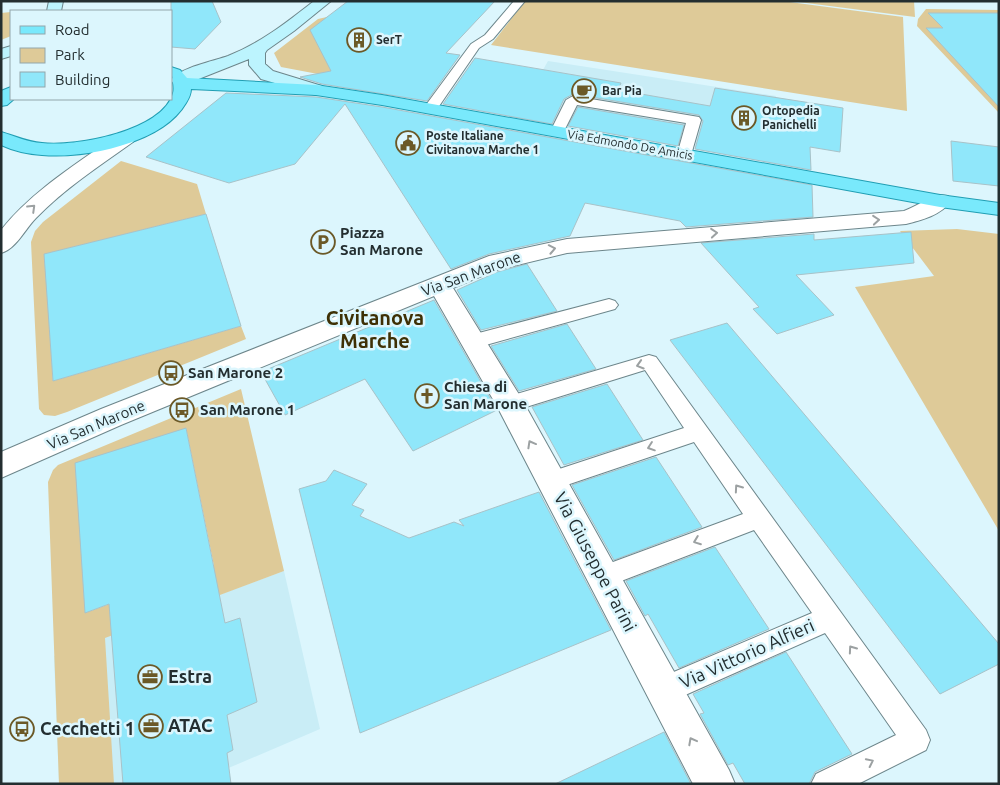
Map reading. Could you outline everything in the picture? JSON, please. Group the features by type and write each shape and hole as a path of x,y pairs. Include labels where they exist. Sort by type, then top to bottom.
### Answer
{"main road":[{"path":"173,110 180,101 182,93 177,78 241,56 261,47 324,1"},
{"path":"172,63 197,60 236,51 269,37 298,20"},
{"path":"261,47 258,53 257,65 267,75 316,90"},
{"name":"Via Edmondo De Amicis","path":"177,78 261,88 316,90 999,209"},
{"name":"Via Edmondo De Amicis","path":"1,138 23,148 54,150 88,148 126,138 152,126 173,110 188,102 204,97 261,88"}],"street":[{"path":"1,246 12,230 34,206 126,138"},
{"name":"Via San Marone","path":"1,466 111,417 489,264 567,246 906,217 927,210 940,200"},
{"name":"Via Giuseppe Parini","path":"439,284 475,341 510,404 715,784"}],"lane":[{"path":"430,109 476,46 489,37 520,1"},
{"path":"557,132 573,100 694,120 684,155"},
{"path":"475,341 609,306"},
{"name":"Via Vittorio Alfieri","path":"510,404 649,362 916,740 826,784"},
{"path":"552,481 698,432"},
{"path":"603,577 759,518"},
{"name":"Via Vittorio Alfieri","path":"664,690 830,618"}],"shaded area":[{"path":"548,61 776,96 763,158 518,114"},
{"path":"284,571 320,729 191,784 59,784 54,656"}],"green space":[{"path":"525,1 782,1 903,17 907,111 491,45"},
{"path":"791,1 914,1 915,17"},
{"path":"362,9 430,52 318,74 281,67 274,53 318,19"},
{"path":"926,9 999,10 999,113 917,26 918,19"},
{"path":"10,12 10,36 1,40 1,13"},
{"path":"121,161 197,184 206,214 45,254 53,381 241,326 246,339 67,412 55,416 44,415 39,409 31,242 35,231 43,222"},
{"path":"957,229 999,234 999,531 855,287 934,276 900,231"},
{"path":"241,389 284,571 105,638 114,784 59,784 48,482 53,470 58,465","holes":["186,428 214,566 85,613"]}],"building":[{"path":"171,1 212,1 221,22 195,49 172,47"},
{"path":"348,1 495,1 446,53 460,55 427,101 322,84 300,77 331,71 310,30"},
{"path":"928,13 999,13 999,107 926,28 943,28"},
{"path":"475,58 621,83 618,90 710,106 715,88 843,108 840,152 810,147 811,170 695,149 703,121 699,115 573,94 564,99 552,124 443,104"},
{"path":"226,93 316,97 382,107 812,185 813,217 686,227 680,221 585,203 570,236 489,254 451,269 345,104 295,164 229,183 146,157"},
{"path":"578,107 684,125 678,146 568,126"},
{"path":"951,141 999,147 999,186 953,181"},
{"path":"206,214 241,326 53,381 44,254"},
{"path":"911,232 914,263 796,275 834,315 777,334 753,309 759,307 701,243 814,234 814,240"},
{"path":"527,264 557,311 481,330 457,290 497,272"},
{"name":"Chiesa di San Marone","path":"434,300 497,410 413,451 365,379 285,415 261,372"},
{"path":"727,323 999,644 999,664 940,694 670,340"},
{"path":"567,324 596,369 519,391 491,346"},
{"path":"607,384 643,440 564,465 532,407"},
{"path":"186,428 225,623 240,618 257,702 227,715 233,750 227,753 231,784 123,784 109,604 85,613 75,463"},
{"path":"656,457 702,527 614,560 572,485"},
{"path":"334,470 367,484 352,505 364,510 360,516 409,538 454,522 464,526 459,520 539,492 611,630 360,733 299,489 326,481"},
{"path":"715,547 769,629 679,668 648,614 645,616 626,581"},
{"path":"786,652 852,754 815,772 809,784 745,784 733,763 728,765 700,714 704,713 693,694"},
{"path":"664,732 691,784 555,784"}],"place":[{"name":"SerT","path":"359,40"},
{"name":"Bar Pia","path":"584,91"},
{"name":"Ortopedia Panichelli","path":"744,118"},
{"name":"Poste Italiane Civitanova Marche 1","path":"408,143"},
{"name":"Piazza San Marone","path":"323,242"},
{"name":"San Marone 2","path":"171,373"},
{"name":"Chiesa di San Marone","path":"427,396"},
{"name":"San Marone 1","path":"182,410"},
{"name":"Estra","path":"150,677"},
{"name":"ATAC","path":"151,726"},
{"name":"Cecchetti 1","path":"22,729"}],"district":[{"name":"Civitanova Marche","path":"375,330"}]}
